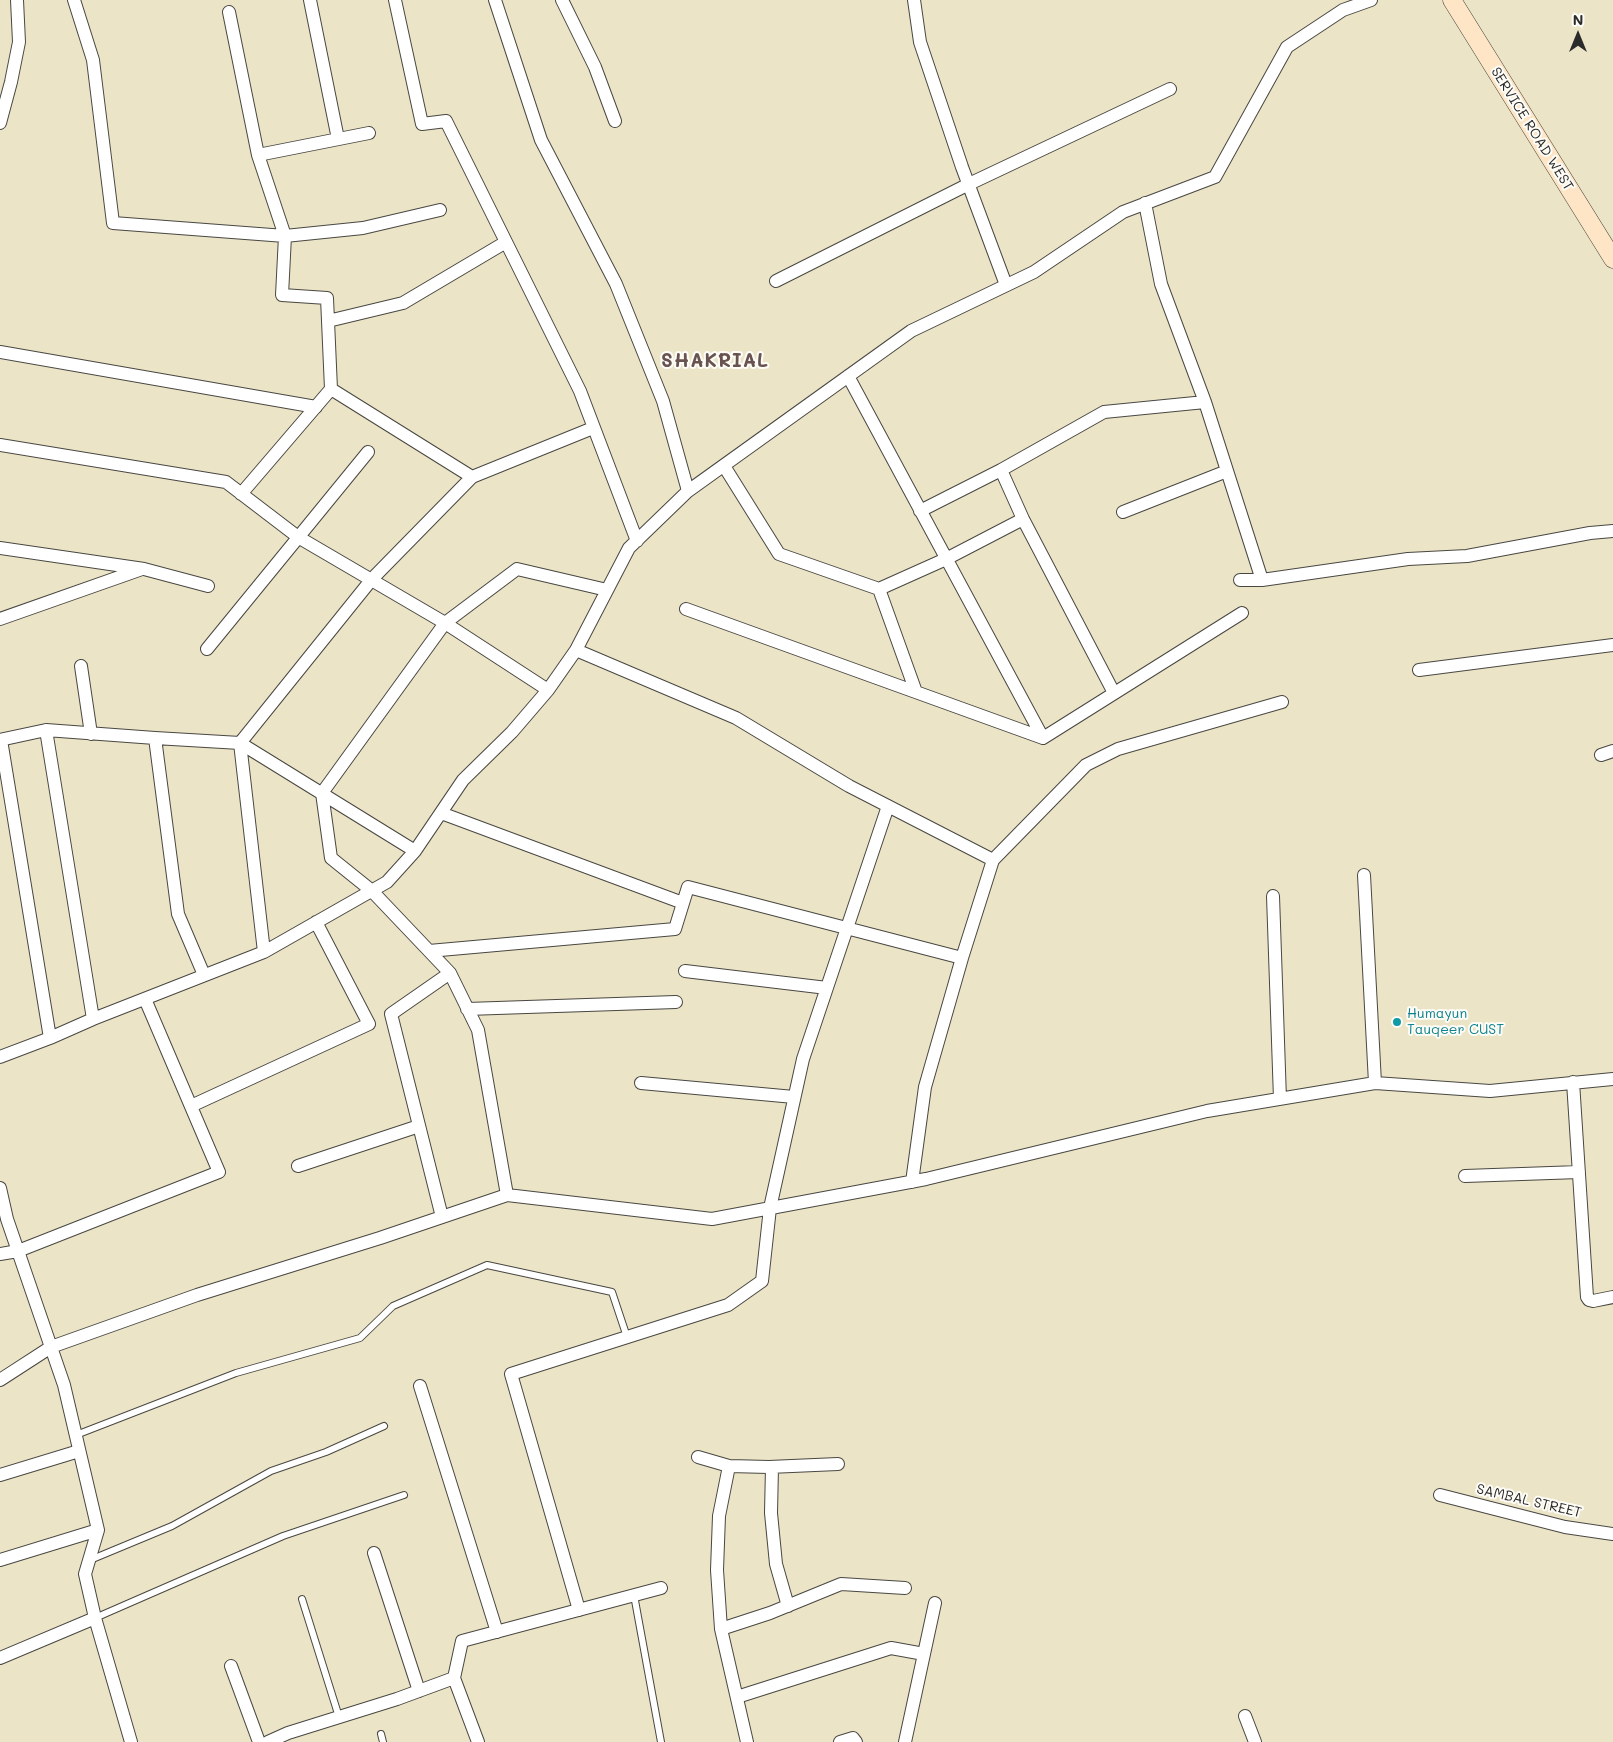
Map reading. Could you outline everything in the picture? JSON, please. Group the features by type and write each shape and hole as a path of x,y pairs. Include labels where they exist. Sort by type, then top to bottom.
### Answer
{"street":[{"path":"0,123 12,82 19,42 17,0"},
{"path":"74,0 92,60 113,223 285,236 362,228 440,210"},
{"path":"310,0 338,139"},
{"path":"395,0 422,124 446,121 580,391 637,541"},
{"path":"495,0 541,140 616,284 660,392 688,492"},
{"path":"562,0 595,67 615,121"},
{"path":"914,0 920,42 1006,285"},
{"path":"0,1058 93,1019 264,952 387,882 416,851 463,780 512,732 548,690 576,650 629,548 688,492 911,331 1034,272 1123,212 1214,176 1287,47 1343,10 1370,0"},
{"name":"SERVICE ROAD WEST","path":"1452,0 1613,258"},
{"path":"229,12 258,155 285,236 282,295 327,298 330,389 242,494"},
{"path":"776,280 969,184 1170,89"},
{"path":"258,155 369,133"},
{"path":"1145,203 1161,284 1205,402 1262,580"},
{"path":"328,321 403,303 506,242"},
{"path":"0,352 316,407"},
{"path":"848,376 1043,738"},
{"path":"330,389 472,477"},
{"path":"920,511 1001,470 1104,412 1205,402"},
{"path":"264,952 240,743 372,579 472,477 594,428"},
{"path":"0,445 226,482 298,536 445,623 548,690"},
{"path":"207,649 368,452"},
{"path":"724,466 778,554 879,589 946,559 1023,519"},
{"path":"1001,470 1023,519 1114,693"},
{"path":"1124,512 1227,471"},
{"path":"1240,580 1262,580 1408,559 1468,556 1590,533 1613,531"},
{"path":"0,548 144,568 208,586"},
{"path":"0,619 144,568"},
{"path":"507,1195 478,1030 450,973 372,890 330,858 322,793 445,623 517,568 607,590"},
{"path":"879,589 916,692"},
{"path":"686,609 1043,738"},
{"path":"1043,738 1242,613"},
{"path":"1419,670 1613,645"},
{"path":"576,650 736,718 849,786 993,860"},
{"path":"80,666 91,734"},
{"path":"912,1182 924,1087 993,860 1086,765 1118,748 1282,702"},
{"path":"50,1038 0,740 46,730 240,743 416,851"},
{"path":"46,730 93,1019"},
{"path":"155,738 178,914 204,975"},
{"path":"579,1610 512,1374 728,1305 762,1281 770,1208 803,1059 888,806"},
{"path":"441,813 683,903"},
{"path":"1364,875 1375,1083"},
{"path":"429,951 675,929 688,887 962,958"},
{"path":"1273,896 1280,1099"},
{"path":"191,1106 369,1024 316,922"},
{"path":"686,971 827,988"},
{"path":"442,1217 391,1014 450,973"},
{"path":"0,1254 18,1251 219,1172 144,999"},
{"path":"467,1009 676,1002"},
{"path":"0,1380 51,1347 197,1295 507,1195 712,1219 912,1182 1207,1111 1375,1083 1490,1091 1613,1078"},
{"path":"1573,1082 1587,1297 1593,1301 1613,1298"},
{"path":"641,1083 794,1097"},
{"path":"298,1166 419,1126"},
{"path":"1465,1176 1579,1172"},
{"path":"0,1188 7,1219 64,1385 76,1435 98,1530 85,1574 95,1618 131,1742"},
{"path":"420,1386 497,1632"},
{"path":"0,1475 79,1451"},
{"path":"698,1456 729,1466 772,1467 838,1464"},
{"path":"729,1466 719,1516 717,1570 721,1629 747,1742"},
{"path":"772,1467 771,1513 776,1564 788,1606"},
{"name":"SAMBAL STREET","path":"1440,1495 1565,1527 1613,1534"},
{"path":"0,1560 98,1530"},
{"path":"374,1553 419,1691"},
{"path":"721,1629 788,1606 841,1584 905,1588"},
{"path":"478,1742 454,1678 462,1641 661,1588"},
{"path":"905,1742 935,1603"},
{"path":"0,1658 95,1618"},
{"path":"736,1697 891,1648 924,1654"},
{"path":"231,1666 259,1742"},
{"path":"268,1742 290,1737 339,1717 454,1678"},
{"path":"1245,1716 1255,1742"},
{"path":"840,1742 853,1738 856,1742"}],"lane":[{"path":"76,1435 236,1373 360,1338 393,1306 487,1265 612,1292 627,1337"},
{"path":"89,1560 172,1526 271,1471 326,1452 384,1426"},
{"path":"95,1618 283,1536 404,1495"},
{"path":"634,1595 661,1742"},
{"path":"302,1599 339,1717"},
{"path":"381,1734 384,1742"}],"place":[{"name":"Humayun Tauqeer CUST","path":"1397,1022"}],"district":[{"name":"SHAKRIAL","path":"715,361"}]}
